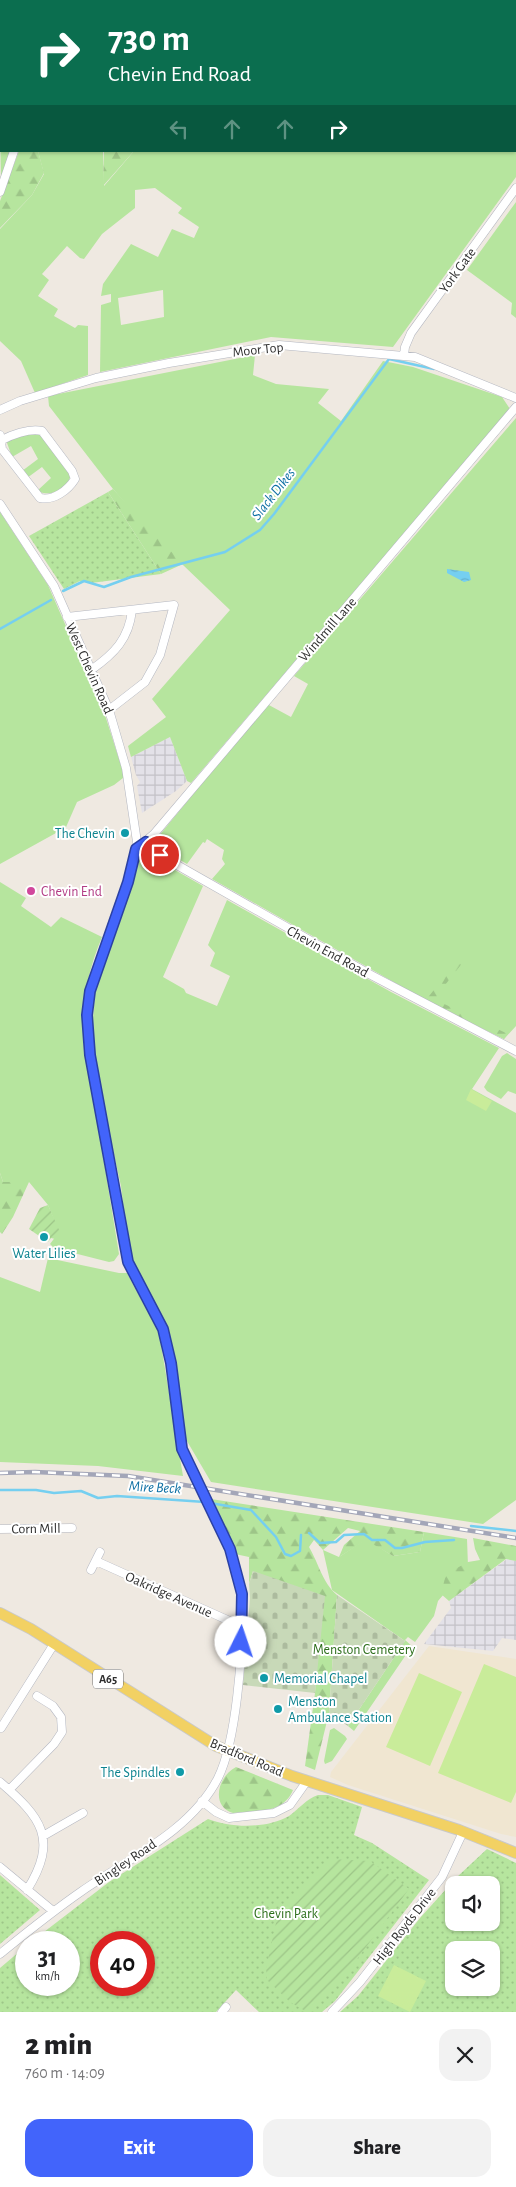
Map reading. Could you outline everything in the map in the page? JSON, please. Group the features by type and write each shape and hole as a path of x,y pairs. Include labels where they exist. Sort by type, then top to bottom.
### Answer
{"main road":[{"name":"Bradford Road","path":"0,1612 210,1743 307,1781 464,1832 516,1853"}],"street":[{"path":"0,192 14,152"},
{"name":"York Gate","path":"404,354 411,333 516,188"},
{"name":"Moor Top","path":"0,410 20,401 96,378 169,363 262,348 290,346 404,354 443,367 516,398"},
{"name":"Windmill Lane","path":"136,849 146,842 516,407"},
{"path":"31,430 42,431 72,471 75,479 71,486 56,497 40,498 2,449 0,439 31,430"},
{"name":"West Chevin Road","path":"0,504 54,586 109,710 128,776 136,822 136,849 128,882 90,991 87,1015 90,1055 128,1262 163,1329 171,1363 182,1449 193,1473"},
{"path":"67,617 174,605 160,655 145,682 109,710"},
{"path":"91,670 106,660 123,640 130,627 132,610"},
{"name":"Chevin End Road","path":"146,842 160,855 371,975 516,1051"},
{"name":"Bingley Road","path":"0,1954 53,1911 174,1829 202,1801 218,1778 228,1751 243,1627 242,1594 230,1549 193,1473"},
{"name":"Corn Mill","path":"0,1529 72,1528"},
{"path":"91,1570 100,1552"},
{"name":"Oakridge Avenue","path":"96,1561 243,1627"},
{"path":"1,1728 54,1644"},
{"path":"9,1790 54,1744 62,1732 61,1718 53,1706 37,1696"},
{"path":"202,1801 216,1812 229,1818 274,1813 290,1805 307,1781"},
{"path":"0,1782 34,1814 43,1836 42,1864 27,1890"},
{"path":"43,1836 83,1813"},
{"name":"High Royds Drive","path":"332,2012 360,1982 442,1877 464,1832"},
{"path":"0,1867 53,1911"}],"shaded area":[{"path":"170,737 187,781 176,791 142,813 137,786 140,782 131,757"},
{"path":"507,1559 516,1561 516,1640 502,1638 493,1651 424,1644 451,1608 449,1601"},
{"path":"429,1646 516,1659 516,1837 501,1834 348,1785 330,1777 331,1772"}],"green space":[{"path":"0,152 10,152 1,182"},
{"path":"19,152 38,152 44,173 32,195 0,228 0,201"},
{"path":"38,152 103,152 104,186 133,152 516,152 516,177 393,347 271,337 100,372 101,305 111,302 111,294 101,296 103,284 131,244 158,257 172,229 194,238 199,227 178,213 182,208 155,188 135,190 135,208 102,234 84,259 80,258 67,246 42,274 49,280 38,296 58,309 54,316 75,328 78,325 88,326 88,375 35,393 21,361 0,341 0,229 32,195 44,174","holes":["163,290 164,317 121,325 118,298"]},
{"path":"104,152 133,152 103,186"},
{"path":"516,202 516,318 511,314 512,303 467,270"},
{"path":"255,355 253,375 276,384 329,389 318,403 341,421 383,361 413,367 502,397 510,409 191,783 187,781 170,737 131,757 128,746 166,717 152,699 230,610 160,543 113,489 49,406 48,396"},
{"path":"516,418 516,1026 504,1039 420,997 212,879 225,864 222,859 224,850 207,839 187,864 161,849 158,837 267,704 291,717 308,684 294,676"},
{"path":"32,433 42,434 71,475 69,481 62,489 53,493 37,491 51,478 42,467 27,478 22,471 38,459 31,446 12,457 6,440"},
{"path":"113,489 183,564 161,574 108,492"},
{"path":"108,492 161,574 91,583 80,581 64,589 29,536"},
{"path":"0,512 48,585 106,718 123,772 123,778 114,785 77,802 63,834 59,836 56,833 0,864"},
{"path":"145,853 203,886 163,977 184,989 186,993 217,1006 230,976 210,966 215,953 208,945 227,900 391,992 499,1048 472,1089 516,1113 516,1500 483,1524 211,1482 184,1436 175,1360 169,1338 162,1317 132,1263 127,1240 121,1186 92,1056 96,981 140,858"},
{"path":"0,882 26,898 21,906 51,927 61,917 102,937 88,981 83,1024 84,1055 87,1057 119,1254 114,1261 109,1262 54,1248 50,1244 59,1232 48,1205 29,1182 3,1182 0,1173"},
{"path":"463,954 467,957 438,994 440,1002 508,1034 504,1039 425,1001"},
{"path":"507,1053 516,1059 516,1094 508,1091 501,1099 487,1091 484,1087 502,1056"},
{"path":"471,1089 492,1101 486,1111 466,1100"},
{"path":"0,1173 3,1182 29,1182 13,1217 2,1234 0,1232"},
{"path":"48,1205 60,1232 55,1239 51,1238 48,1242 29,1229 40,1208"},
{"path":"48,1258 127,1273 159,1333 183,1476 98,1466 0,1462 0,1277 40,1292"},
{"path":"211,1499 424,1532 420,1552 393,1556 366,1540 339,1557 344,1545 360,1531 348,1528 323,1550 314,1540 309,1547 324,1579 337,1595 329,1713 315,1770 305,1766 315,1693 318,1651 253,1571 249,1584 249,1557 235,1554"},
{"path":"424,1532 467,1539 468,1566 438,1601 434,1616 415,1642 408,1637 405,1640 412,1646 354,1731 348,1726 405,1641 332,1590 323,1550 339,1557 366,1539 393,1556 420,1552"},
{"path":"473,1538 516,1546 516,1561 506,1559 449,1601 441,1594 446,1574 468,1562 480,1560"},
{"path":"253,1571 325,1596 315,1693 243,1685 250,1598 249,1584"},
{"name":"Menston Cemetery","path":"337,1595 405,1641 348,1726 329,1713"},
{"path":"484,1664 516,1677 516,1792 511,1803 438,1773"},
{"path":"419,1673 462,1692 430,1766 386,1747"},
{"path":"334,1728 347,1739 332,1761 325,1764 330,1730"},
{"path":"236,1767 293,1790 283,1803 276,1807 268,1810 233,1813 221,1804 219,1791 225,1777"},
{"name":"Chevin Park","path":"318,1795 328,1795 362,1807 354,1835 372,1843 429,1880 335,2001 322,2012 259,2012 236,1990 216,2012 0,2012 0,1968 15,1955 15,1996 80,1996 80,1931 45,1931 109,1882 208,1819 227,1824 259,1825 289,1816"},
{"path":"487,1849 516,1863 516,2012 340,2012 358,1996 420,1918 445,1890 445,1931 500,1931 500,1876 458,1876"},
{"path":"331,1859 370,1861 409,1889 344,1977 310,2012 307,2012 290,2002 267,1980 266,1968 278,1914"},
{"path":"0,1875 40,1910 0,1944"},
{"path":"394,1965 426,1981 410,2012 378,1996"}],"water":[{"path":"447,569 469,572 471,580 464,582 447,573"}],"waterway":[{"name":"Slack Dikes","path":"63,591 84,581 104,587 131,577 225,552 260,530 274,514 389,359 434,369"},
{"path":"0,629 51,600"},
{"name":"Mire Beck","path":"0,1490 36,1490 54,1493 81,1491 98,1498 117,1496 205,1502"},
{"name":"Mire Beck","path":"210,1503 251,1510 276,1537 285,1554 291,1556 300,1551 301,1535"},
{"name":"Mire Beck","path":"471,1526 516,1531"},
{"name":"Mire Beck","path":"309,1533 320,1543 336,1542 344,1535 364,1534 372,1540 385,1540 395,1548 425,1542 454,1540"}],"railway":[{"path":"0,1473 35,1472 128,1476 516,1538"}],"place":[{"name":"The Chevin","path":"125,833"},
{"name":"Chevin End","path":"31,891"},
{"name":"Water Lilies","path":"44,1237"},
{"name":"Memorial Chapel","path":"264,1678"},
{"name":"Menston Ambulance Station","path":"278,1709"},
{"name":"The Spindles","path":"180,1772"}],"route":[{"path":"160,855 146,842 136,849 128,882 90,991 87,1015 90,1055 128,1262 163,1329 171,1363 182,1449 230,1549 242,1594 243,1627 241,1642"}]}
